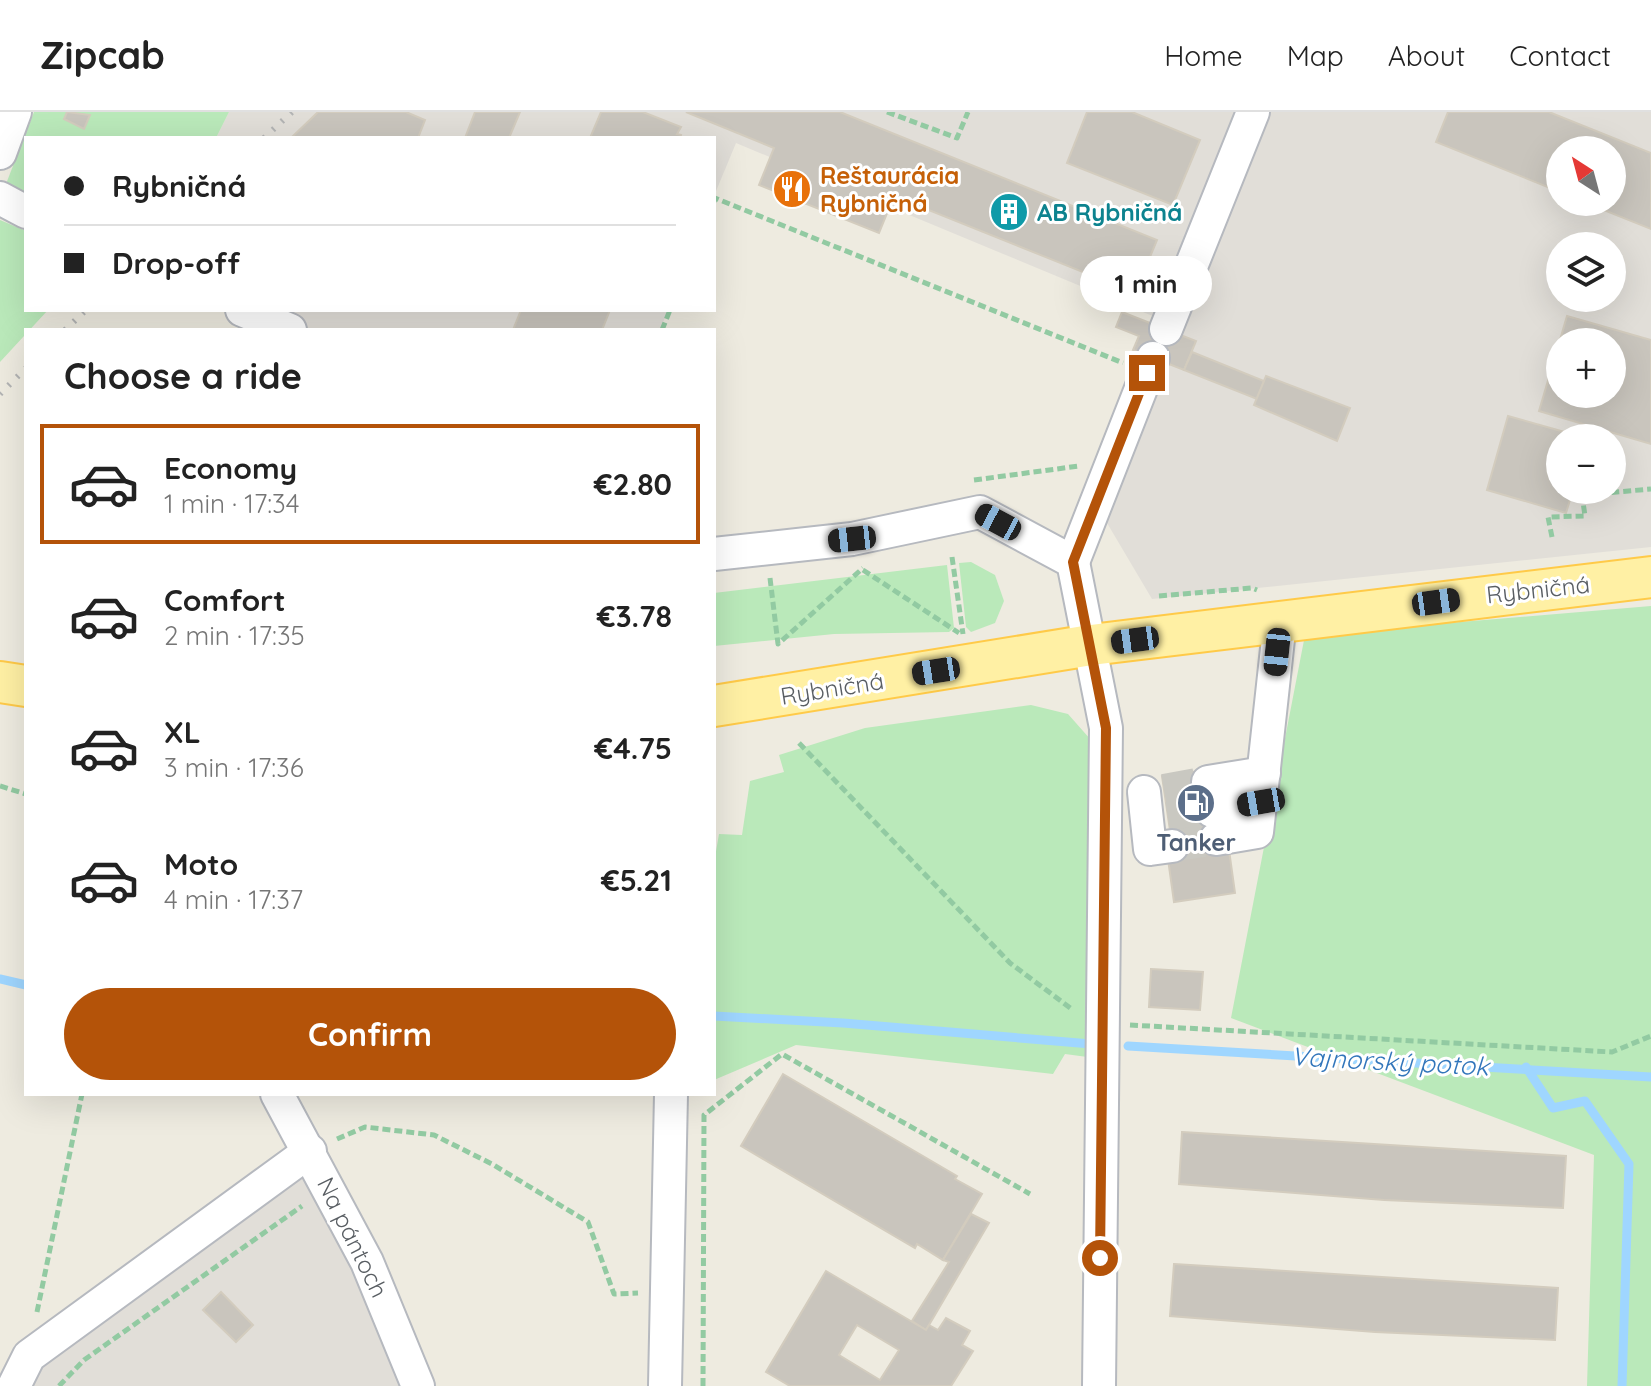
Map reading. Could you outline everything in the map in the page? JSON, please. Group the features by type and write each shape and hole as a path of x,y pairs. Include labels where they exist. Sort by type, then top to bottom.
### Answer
{"main road":[{"name":"Rybničná","path":"716,706 1091,645 1651,577"},
{"path":"0,682 24,686"}],"street":[{"path":"0,153 15,112"},
{"path":"1166,329 1253,112"},
{"path":"0,198 24,211"},
{"path":"247,312 285,328"},
{"path":"1099,1386 1107,1034 1106,728 1073,562 1135,368"},
{"path":"716,554 861,538 980,512 1073,562"},
{"path":"1262,788 1212,811 1257,832 1262,788 1280,621"},
{"path":"1106,775 1159,813"},
{"name":"Na pántoch","path":"278,1096 310,1151 384,1300 418,1386"},
{"path":"665,1386 671,1096"},
{"path":"14,1386 29,1356 310,1151"}],"path":[{"path":"887,112 957,138 968,112"},
{"path":"716,198 1135,368"},
{"path":"969,481 1081,466"},
{"path":"1552,537 1548,517 1585,516 1582,495 1651,489"},
{"path":"861,538 863,570"},
{"path":"767,549 778,644 863,570"},
{"path":"863,570 963,635 952,557"},
{"path":"799,743 1010,963 1107,1034 1612,1052 1651,1036"},
{"path":"0,786 24,793"},
{"path":"703,1386 704,1115 782,1054 1030,1194"},
{"path":"29,1356 59,1193 82,1096"},
{"path":"310,1151 365,1127 434,1135 492,1164 588,1222 614,1294 665,1292"},
{"path":"59,1386 84,1360 302,1206"}],"shaded area":[{"path":"229,112 1651,112 1651,547 1152,599 1094,501 1167,322 736,143 716,191 716,136 217,136"},
{"path":"263,312 667,312 661,328 302,328"},
{"path":"310,1151 418,1386 14,1386"}],"green space":[{"path":"34,112 229,112 217,136 25,136"},
{"path":"24,138 24,197 4,189"},
{"path":"0,220 24,230 24,312 46,312 31,328 24,328 24,336 0,362"},
{"path":"971,562 995,575 1004,601 995,623 971,632 966,627 959,563"},
{"path":"947,565 954,628 949,632 834,634 716,646 716,593"},
{"path":"1651,606 1651,1386 1587,1386 1594,1155 1231,1018 1305,635"},
{"path":"1031,705 1068,714 1091,740 1095,1058 1065,1054 1053,1074 796,1045 716,1079 716,851 719,834 742,835 750,781 784,772 779,755 865,728"}],"building":[{"path":"67,112 90,115 84,129 64,119"},
{"path":"318,112 406,112 425,120 419,136 293,136"},
{"path":"475,112 520,112 510,136 466,136"},
{"path":"601,112 643,112 681,127 677,134 681,136 591,136"},
{"name":"AB Rybničná","path":"686,112 840,112 1157,240 1135,293 894,196 879,233 759,185 774,148"},
{"path":"1087,112 1132,112 1200,140 1173,205 1067,163"},
{"path":"1448,112 1549,112 1609,136 1546,136 1546,186 1436,142"},
{"path":"1626,143 1651,153 1651,229 1619,216 1626,216"},
{"path":"520,312 609,312 603,328 514,328"},
{"path":"1122,312 1196,341 1184,370 1133,350 1139,336 1116,327"},
{"path":"1567,316 1609,328 1563,328"},
{"path":"1626,333 1651,340 1651,444 1626,437 1626,424 1583,424 1539,411 1546,387 1546,408 1626,408"},
{"path":"1192,352 1264,381 1257,399 1184,370"},
{"path":"1266,376 1350,408 1337,441 1254,405"},
{"path":"1508,416 1546,427 1546,504 1569,504 1566,513 1487,490"},
{"path":"1206,770 1218,852 1174,858 1162,776"},
{"path":"1229,850 1235,893 1174,902 1168,859"},
{"path":"1151,969 1203,972 1200,1010 1149,1007"},
{"path":"783,1074 957,1176 955,1179 982,1194 943,1260 917,1244 915,1248 741,1146"},
{"path":"1182,1132 1566,1156 1563,1208 1384,1200 1179,1184"},
{"path":"971,1214 989,1223 926,1330 912,1321 949,1262 943,1260"},
{"path":"1174,1264 1558,1288 1555,1340 1375,1332 1170,1316"},
{"path":"826,1271 926,1330 929,1325 938,1330 946,1318 970,1331 962,1345 973,1351 951,1386 790,1386 766,1372","holes":["857,1325 899,1350 880,1380 839,1355"]},
{"path":"221,1292 253,1325 236,1342 203,1310"}],"waterway":[{"name":"Vajnorský potok","path":"0,979 24,985"},
{"name":"Vajnorský potok","path":"716,1016 843,1023 1091,1044"},
{"name":"Vajnorský potok","path":"1128,1046 1651,1077"},
{"path":"1526,1067 1553,1108 1585,1101 1629,1164 1622,1386"}],"tunnel":[{"path":"1164,790 1208,782"},
{"path":"1168,818 1212,811"},
{"path":"1172,846 1216,839"}],"railway":[{"path":"266,136 292,112"},
{"path":"67,328 84,312"},
{"path":"0,394 24,370"}],"place":[{"name":"Reštaurácia Rybničná","path":"792,189"},
{"name":"AB Rybničná","path":"1009,212"},
{"name":"Tanker","path":"1196,803"}],"route":[{"path":"1100,1258 1106,728 1073,562 1147,373"}]}
